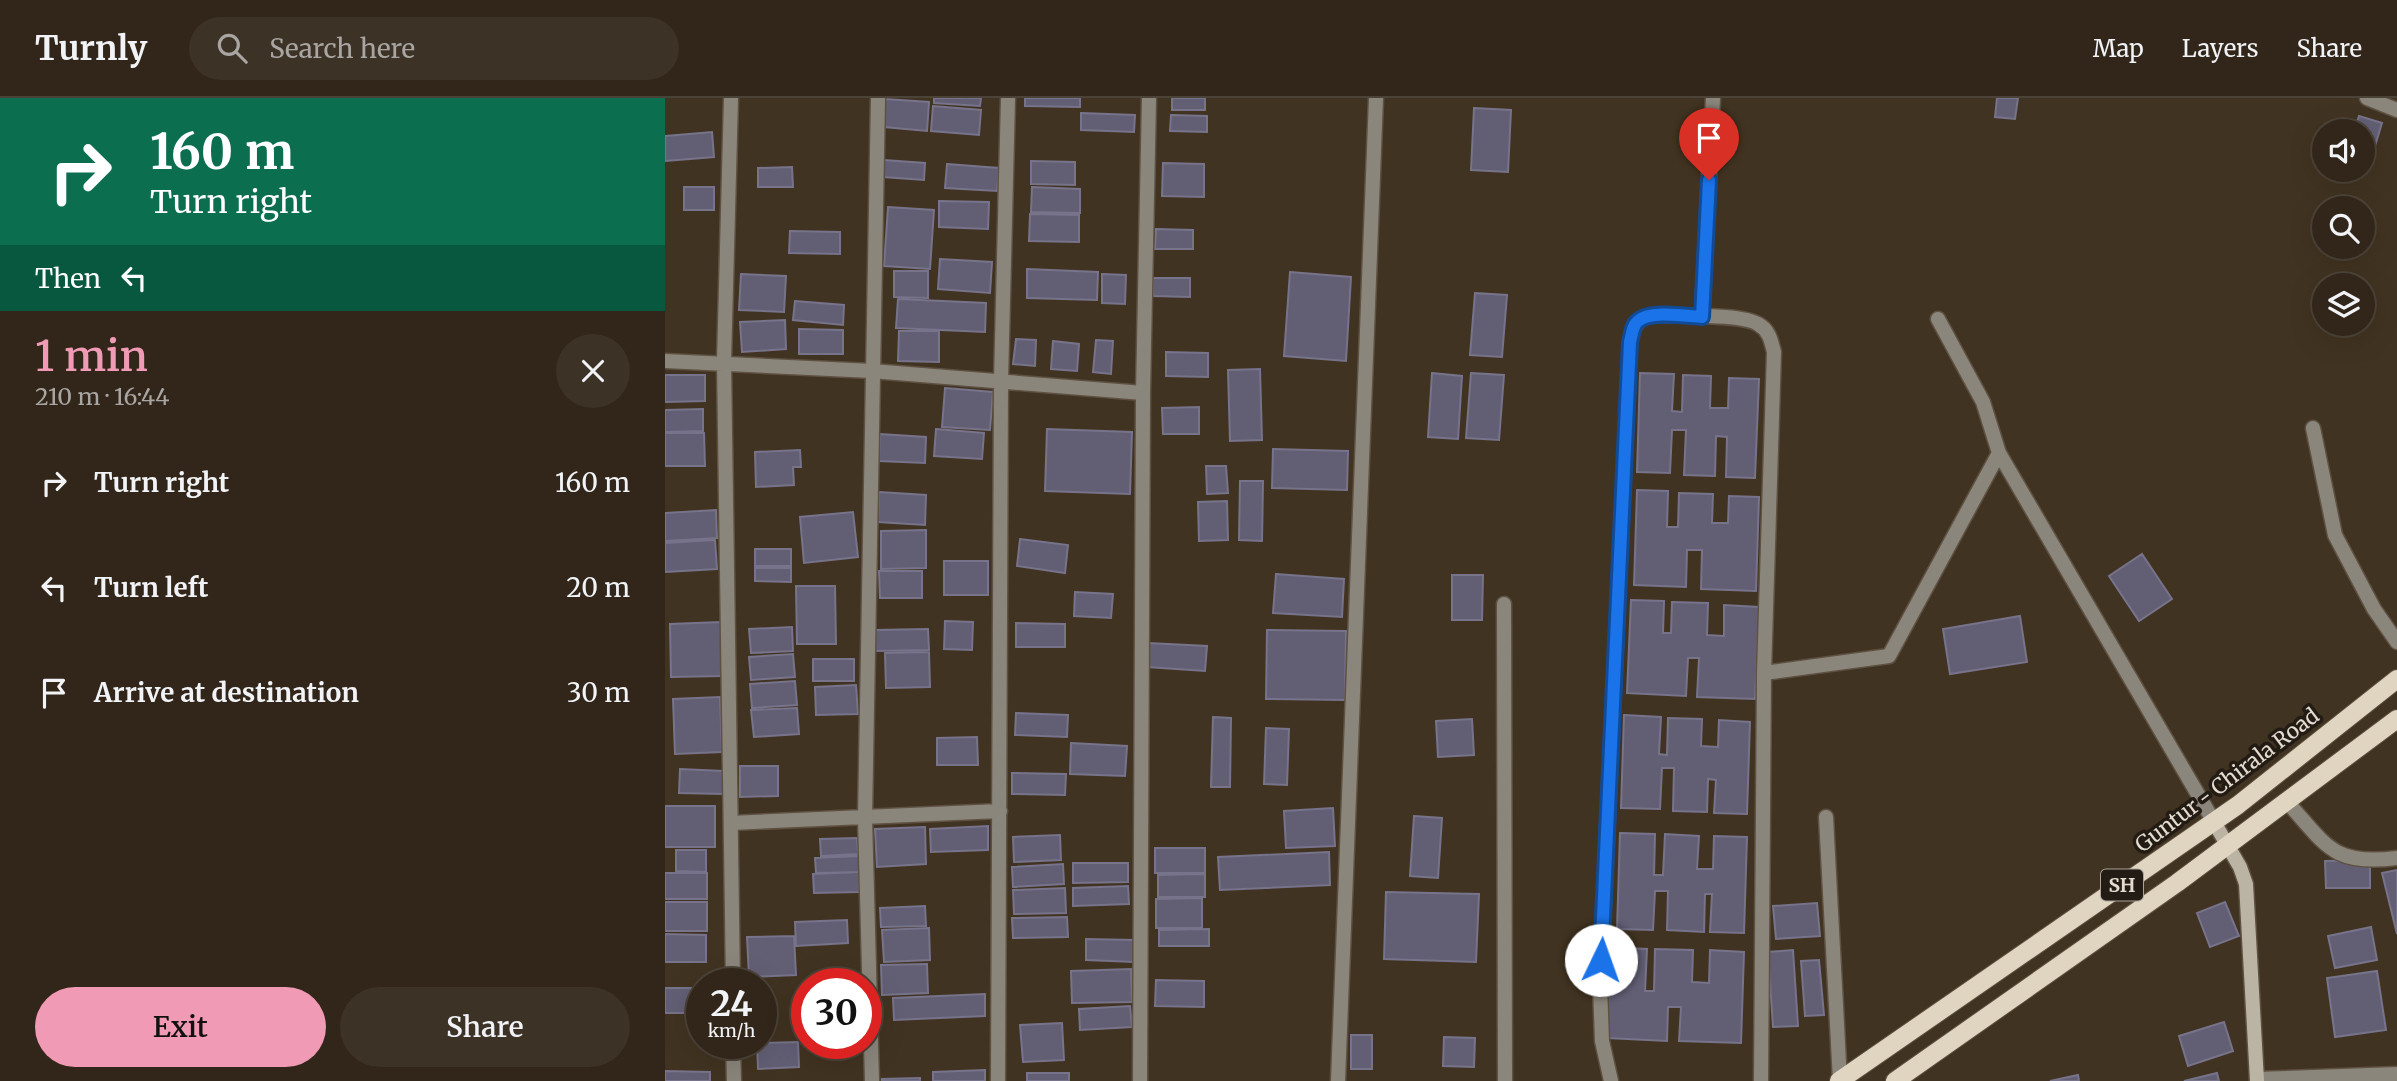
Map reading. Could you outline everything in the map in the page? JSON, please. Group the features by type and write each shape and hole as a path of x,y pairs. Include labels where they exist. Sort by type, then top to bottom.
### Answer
{"main road":[{"name":"Guntur - Chirala Road","path":"1839,1081 2214,822 2397,679"},
{"name":"SH","path":"1895,1081 2288,803 2397,719"}],"street":[{"path":"731,98 724,362 733,968"},
{"path":"872,1081 865,818 878,98"},
{"path":"998,1081 1001,381 1008,98"},
{"path":"1140,1081 1143,393 1149,98"},
{"path":"1338,1081 1376,98"},
{"path":"1702,317 1713,98"},
{"path":"2367,98 2397,110"},
{"path":"1611,1081 1602,1041 1600,986 1630,342 1632,329 1639,319 1651,315 1744,319 1758,323 1769,333 1775,352 1764,673 1761,1081"},
{"path":"1938,319 1983,402 1999,453 2240,867 2249,902 2257,1080 2397,1074"},
{"path":"665,361 872,371 1143,393"},
{"path":"2313,428 2335,534 2374,608 2397,642"},
{"path":"1764,673 1889,656 1999,453"},
{"path":"1504,604 1505,1081"},
{"path":"2288,803 2324,843 2339,854 2359,861 2397,858"},
{"path":"731,822 1000,811"},
{"path":"1826,817 1839,1081"},
{"path":"733,1059 734,1081"}],"building":[{"path":"934,98 981,98 980,106 934,103"},
{"path":"1025,98 1080,98 1080,107 1025,106"},
{"path":"1172,98 1205,98 1205,110 1172,110"},
{"path":"1997,98 2018,98 2015,119 1995,117"},
{"path":"885,99 929,102 927,131 884,127"},
{"path":"933,106 981,110 979,135 931,131"},
{"path":"1474,108 1511,110 1508,172 1471,170"},
{"path":"1081,113 1135,115 1134,132 1081,130"},
{"path":"1171,115 1207,116 1207,132 1170,131"},
{"path":"2375,121 2382,123 2375,146"},
{"path":"712,132 714,157 665,161 665,136"},
{"path":"884,160 925,163 924,180 883,177"},
{"path":"1031,161 1075,162 1075,185 1031,184"},
{"path":"1163,163 1204,164 1204,197 1162,196"},
{"path":"947,164 999,168 997,191 945,188"},
{"path":"792,167 793,187 758,187 758,168"},
{"path":"684,187 714,187 714,210 684,210"},
{"path":"1032,187 1080,189 1080,213 1031,212"},
{"path":"939,201 989,202 988,229 939,227"},
{"path":"888,207 934,210 930,269 884,266"},
{"path":"1030,214 1079,215 1079,242 1029,241"},
{"path":"1156,229 1193,230 1193,249 1155,249"},
{"path":"790,231 840,232 840,254 789,253"},
{"path":"940,259 992,262 990,293 938,289"},
{"path":"1027,269 1098,272 1097,300 1027,298"},
{"path":"894,271 928,271 928,298 894,297"},
{"path":"1290,272 1351,277 1346,361 1284,356"},
{"path":"741,274 786,276 784,312 739,310"},
{"path":"1102,274 1126,275 1125,304 1102,303"},
{"path":"1153,278 1190,278 1190,297 1153,296"},
{"path":"1475,293 1507,295 1502,357 1470,355"},
{"path":"898,299 986,303 985,332 896,328"},
{"path":"795,301 844,305 843,325 793,320"},
{"path":"785,320 786,349 742,352 740,322"},
{"path":"799,329 843,330 843,354 799,354"},
{"path":"899,331 939,331 939,362 898,361"},
{"path":"1016,339 1036,340 1035,366 1013,364"},
{"path":"1096,340 1113,341 1111,374 1093,372"},
{"path":"1053,341 1079,344 1077,371 1051,369"},
{"path":"1166,352 1208,353 1208,377 1166,376"},
{"path":"1260,369 1262,440 1230,441 1228,370"},
{"path":"1432,373 1462,376 1458,439 1428,437"},
{"path":"1471,373 1504,375 1499,440 1466,438"},
{"path":"1640,373 1674,374 1672,411 1682,412 1683,375 1711,376 1710,408 1728,408 1729,378 1759,379 1755,478 1726,477 1727,437 1716,436 1715,476 1684,475 1686,430 1672,430 1670,473 1637,472"},
{"path":"665,375 705,375 705,401 665,402"},
{"path":"945,388 993,392 990,430 942,427"},
{"path":"1199,407 1199,434 1163,434 1162,408"},
{"path":"703,409 703,431 665,432 665,410"},
{"path":"936,429 984,433 982,459 934,456"},
{"path":"1047,429 1132,432 1130,494 1045,491"},
{"path":"665,433 704,433 705,466 665,466"},
{"path":"880,434 926,437 925,463 879,461"},
{"path":"1273,449 1348,451 1347,490 1272,488"},
{"path":"800,450 801,467 793,467 794,485 756,487 755,452"},
{"path":"1206,466 1226,466 1228,493 1207,494"},
{"path":"1240,481 1263,481 1262,541 1239,540"},
{"path":"1637,490 1668,491 1667,527 1678,527 1679,493 1713,494 1712,523 1728,523 1729,496 1759,497 1756,591 1701,589 1702,550 1687,550 1686,587 1634,585"},
{"path":"879,492 926,495 925,525 878,522"},
{"path":"1227,501 1228,540 1199,541 1198,502"},
{"path":"716,510 717,538 665,541 665,513"},
{"path":"853,512 858,557 804,563 800,517"},
{"path":"926,530 926,568 881,569 881,531"},
{"path":"1020,539 1068,545 1065,573 1017,566"},
{"path":"715,540 717,569 665,572 665,543"},
{"path":"755,549 791,549 791,566 755,566"},
{"path":"2142,554 2172,599 2139,621 2109,576"},
{"path":"944,561 988,561 988,595 944,595"},
{"path":"755,568 791,568 791,582 755,581"},
{"path":"879,571 922,571 922,598 880,598"},
{"path":"1276,574 1344,579 1342,617 1273,613"},
{"path":"1452,575 1483,575 1482,620 1452,620"},
{"path":"796,586 835,586 836,644 797,644"},
{"path":"1075,592 1113,594 1111,618 1074,616"},
{"path":"1631,600 1664,601 1663,633 1671,633 1672,602 1708,603 1707,635 1724,636 1724,605 1759,607 1755,699 1697,697 1699,658 1688,658 1686,696 1627,693"},
{"path":"2020,616 2027,662 1950,674 1943,629"},
{"path":"945,621 973,622 972,650 944,649"},
{"path":"721,622 723,676 671,677 670,624"},
{"path":"1016,623 1065,624 1065,647 1016,647"},
{"path":"792,627 793,651 751,653 749,629"},
{"path":"928,629 929,650 875,651 875,630"},
{"path":"1267,630 1346,631 1345,700 1266,699"},
{"path":"1148,643 1207,646 1205,671 1147,667"},
{"path":"929,652 930,687 886,688 885,653"},
{"path":"793,654 795,677 751,680 749,657"},
{"path":"813,659 854,659 854,681 813,681"},
{"path":"795,681 797,705 752,708 750,684"},
{"path":"856,685 858,714 816,715 815,687"},
{"path":"720,697 722,752 675,754 673,699"},
{"path":"797,708 799,734 754,737 751,710"},
{"path":"1016,713 1068,715 1067,737 1015,735"},
{"path":"1624,715 1661,717 1659,754 1667,755 1668,718 1702,719 1701,746 1718,747 1719,720 1750,722 1747,814 1714,813 1716,780 1708,779 1707,812 1673,811 1674,768 1662,768 1660,809 1621,808"},
{"path":"1213,717 1231,718 1230,787 1211,787"},
{"path":"1472,719 1474,755 1438,757 1436,721"},
{"path":"1266,728 1289,729 1287,785 1264,784"},
{"path":"977,737 978,765 937,765 937,738"},
{"path":"1071,743 1127,746 1125,776 1070,774"},
{"path":"740,766 778,766 778,796 740,797"},
{"path":"680,769 723,771 723,794 679,793"},
{"path":"1012,773 1066,774 1065,795 1012,794"},
{"path":"665,806 715,806 715,847 665,847"},
{"path":"1333,808 1335,846 1286,848 1284,811"},
{"path":"1414,816 1442,818 1438,878 1410,876"},
{"path":"988,826 988,850 931,852 930,829"},
{"path":"925,827 926,864 877,867 875,829"},
{"path":"1620,833 1655,834 1654,875 1663,875 1665,834 1699,836 1697,869 1713,869 1714,836 1747,837 1744,933 1710,932 1712,894 1705,894 1704,932 1667,930 1668,891 1655,891 1653,930 1617,929"},
{"path":"1060,835 1061,860 1014,862 1013,837"},
{"path":"857,838 858,854 821,856 820,839"},
{"path":"1155,848 1205,848 1205,873 1155,873"},
{"path":"676,850 706,850 706,872 676,871"},
{"path":"1329,852 1330,885 1220,890 1218,857"},
{"path":"859,856 860,872 816,873 815,858"},
{"path":"2370,860 2370,888 2326,888 2325,861"},
{"path":"1073,863 1128,863 1128,882 1073,883"},
{"path":"1063,864 1064,884 1013,887 1012,867"},
{"path":"2397,870 2397,934 2382,873"},
{"path":"859,872 859,892 814,893 813,874"},
{"path":"665,873 707,873 707,899 665,899"},
{"path":"1205,874 1205,897 1158,897 1158,875"},
{"path":"1128,886 1129,904 1073,906 1073,888"},
{"path":"1065,888 1066,913 1014,914 1013,890"},
{"path":"1386,892 1479,894 1476,962 1384,959"},
{"path":"1202,898 1202,928 1156,928 1156,899"},
{"path":"665,902 707,902 707,931 665,931"},
{"path":"2225,902 2239,936 2210,947 2197,913"},
{"path":"1817,903 1820,936 1776,939 1773,906"},
{"path":"925,906 926,926 881,927 880,908"},
{"path":"1067,917 1068,937 1013,938 1012,918"},
{"path":"847,920 848,943 796,946 795,922"},
{"path":"2371,927 2377,960 2335,968 2328,936"},
{"path":"929,928 930,960 884,962 882,930"},
{"path":"1209,929 1209,946 1159,946 1159,930"},
{"path":"665,934 706,935 706,962 665,962"},
{"path":"794,936 796,968 791,968 791,975 777,976 777,968 749,968 747,937"},
{"path":"1086,939 1135,940 1134,962 1086,960"},
{"path":"1610,947 1647,949 1645,991 1654,991 1655,949 1693,950 1692,982 1709,983 1710,950 1744,952 1741,1043 1679,1041 1681,1007 1668,1007 1667,1041 1607,1038"},
{"path":"1793,950 1798,1026 1773,1027 1768,952"},
{"path":"1819,960 1824,1015 1805,1016 1801,961"},
{"path":"927,964 928,993 882,995 881,965"},
{"path":"1131,969 1132,1002 1072,1003 1071,971"},
{"path":"2377,971 2386,1030 2335,1037 2327,978"},
{"path":"1156,980 1204,981 1204,1007 1155,1006"},
{"path":"665,988 686,988 686,1013 665,1013"},
{"path":"985,994 985,1016 894,1020 893,998"},
{"path":"1130,1006 1132,1027 1080,1030 1079,1009"},
{"path":"2224,1022 2233,1051 2188,1066 2179,1036"},
{"path":"1062,1023 1064,1060 1023,1062 1020,1025"},
{"path":"1351,1035 1372,1035 1372,1069 1351,1069"},
{"path":"1444,1037 1475,1038 1474,1067 1443,1066"},
{"path":"791,1042 791,1059 799,1059 799,1067 758,1069 758,1059 777,1059 777,1043"},
{"path":"985,1070 985,1081 933,1081 933,1072"},
{"path":"665,1071 710,1072 710,1081 665,1081"},
{"path":"1027,1073 1069,1073 1069,1081 1027,1081"},
{"path":"2217,1073 2219,1081 2184,1081"},
{"path":"2078,1075 2079,1081 2050,1081"},
{"path":"920,1078 920,1081 882,1081 882,1079"}],"route":[{"path":"1601,960 1630,342 1632,329 1639,319 1651,315 1702,317 1709,180"}]}
